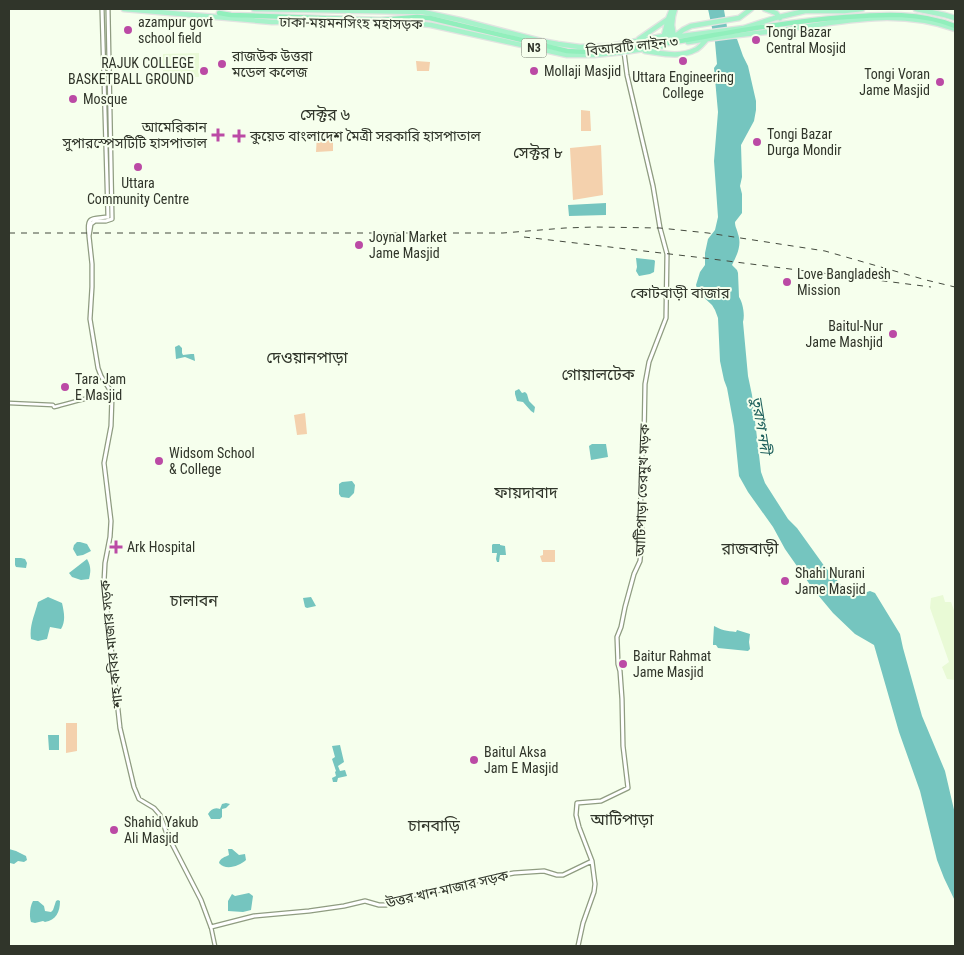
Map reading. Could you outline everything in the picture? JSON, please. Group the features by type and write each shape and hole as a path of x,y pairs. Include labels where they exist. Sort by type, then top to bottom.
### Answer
{"highway":[{"name":"ঢাকা-ময়মনসিংহ মহাসড়ক","path":"124,9 218,15 272,22 404,20 454,29 567,55 624,52 665,46 709,36"},
{"name":"ঢাকা-ময়মনসিংহ মহাসড়ক","path":"254,9 401,10 423,12 558,44 580,47 610,46 667,35"},
{"path":"674,9 672,25 674,37"},
{"path":"638,40 668,19 674,9"},
{"path":"674,37 691,26 738,18 751,9"},
{"path":"765,9 776,13 780,18"},
{"name":"N3","path":"709,36 805,11 862,9"},
{"path":"916,9 955,18"},
{"name":"বিআরটি লাইন ৩","path":"218,15 380,20 404,20 417,17 430,18 567,51 579,52 636,47 799,21 885,14 938,20 955,28"},
{"path":"667,35 673,16"},
{"name":"N3","path":"674,37 744,34 850,20 893,17 908,18 955,28"},
{"path":"667,35 668,19"},
{"path":"667,35 674,37"},
{"path":"635,50 682,54 697,50 709,36"}],"main road":[{"path":"90,234 88,232 90,219 108,217 102,9"},
{"path":"108,9 112,219 93,221 91,224 90,327 100,376 112,396"},
{"path":"401,10 404,20"},
{"name":"আটিপাড়া তেরমুখ সড়ক","path":"578,946 595,884 592,861 576,815 577,803 601,801 628,788 623,746 622,699 617,637 634,574 640,561 642,537 640,474 644,439 645,384 649,362 666,318 667,254 627,75 624,52"},
{"name":"শাহ কবির মাজার সড়ক","path":"112,396 111,426 104,463 111,521 104,582 120,728 134,787 139,799 154,808 160,815 167,834 201,900 211,927"},
{"name":"উত্তর খান মাজার সড়ক","path":"211,927 254,916 309,911 365,901 386,905 405,898 514,873 544,871 560,876 592,861"}],"street":[{"path":"9,403 53,405 54,407 96,396 112,396"},
{"name":"শাহ কবির মাজার সড়ক","path":"211,927 215,946"}],"shaded area":[{"path":"199,53 199,77 163,76 163,54"},
{"path":"416,61 430,62 429,71 417,71"},
{"path":"581,110 590,111 591,131 581,131"},
{"path":"317,134 333,134 333,151 316,152"},
{"path":"601,145 603,195 573,200 570,148"},
{"path":"305,413 307,434 297,435 294,415"},
{"path":"543,550 555,550 555,562 542,562 540,556 543,555"},
{"path":"943,595 945,602 951,602 955,613 955,680 947,679 942,667 949,662 930,608 931,598"},
{"path":"66,723 77,723 77,751 66,753"}],"water":[{"name":"তুরাগ নদী","path":"708,9 726,9 724,10 729,38 737,39 748,66 756,101 754,121 741,145 742,177 740,186 742,213 735,222 739,246 732,265 738,273 739,297 742,302 744,316 748,376 761,472 765,483 788,519 797,528 825,567 844,588 854,594 858,595 870,591 875,593 900,634 922,716 945,771 955,814 955,901 937,860 920,791 899,732 874,645 855,634 833,613 813,589 785,549 773,527 739,476 734,426 720,361 718,318 712,305 698,292 696,285 700,272 705,265 708,239 715,230 718,217 714,161 718,112 714,68 717,64 715,42"},
{"path":"606,203 606,215 569,216 568,205"},
{"path":"636,258 654,260 654,272 639,276 636,271"},
{"path":"179,345 182,348 183,355 194,354 195,361 185,357 176,359 175,347"},
{"path":"519,389 522,393 525,392 527,394 529,401 535,407 534,413 523,402 517,401 515,391"},
{"path":"592,444 606,444 608,457 591,460 589,446"},
{"path":"352,481 355,485 354,493 349,498 341,497 339,494 339,484"},
{"path":"77,542 87,544 91,551 77,556 73,549"},
{"path":"493,544 505,546 506,555 500,555 499,562 496,559 497,553 492,553"},
{"path":"15,558 25,559 27,563 26,568 16,567"},
{"path":"87,559 90,569 89,579 81,580 72,577 69,573"},
{"path":"48,597 62,603 63,626 61,629 50,627 47,639 38,641 31,639 32,625 38,602"},
{"path":"311,597 316,606 307,608 303,598"},
{"path":"714,626 724,630 736,632 737,630 750,634 750,649 748,651 718,648 716,645 713,645"},
{"path":"48,735 59,735 59,750 49,750"},
{"path":"340,745 344,762 338,766 340,771 345,770 347,776 338,778 337,782 333,782 332,778 336,776 336,771 332,759 335,757 332,746"},
{"path":"222,804 230,804 222,809 222,817 220,819 211,819 208,814 210,811 215,808 220,809"},
{"path":"9,849 26,856 27,860 24,862 18,861 14,864 10,863 9,866"},
{"path":"228,849 232,849 239,855 245,854 246,860 232,867 225,867 219,863 229,855"},
{"path":"249,893 253,896 251,910 243,912 228,911 228,901 232,894 235,896"},
{"path":"58,900 60,901 59,909 55,917 45,922 31,922 30,911 33,901 38,901 44,906 45,911 51,912"}],"railway":[{"path":"9,233 503,233 594,227 660,228 708,233 825,251 955,287"},
{"path":"524,237 931,287"}],"place":[{"name":"azampur govt school field","path":"128,30"},
{"name":"Tongi Bazar Central Mosjid","path":"756,40"},
{"name":"Uttara Engineering College","path":"683,61"},
{"name":"রাজউক উত্তরা মডেল কলেজ","path":"222,64"},
{"name":"RAJUK COLLEGE BASKETBALL GROUND","path":"204,71"},
{"name":"Mollaji Masjid","path":"534,71"},
{"name":"Tongi Voran Jame Masjid","path":"940,82"},
{"name":"Mosque","path":"73,99"},
{"name":"আমেরিকান সুপারস্পেসটিটি হাসপাতাল","path":"218,135"},
{"name":"কুয়েত বাংলাদেশ মৈত্রী সরকারি হাসপাতাল","path":"239,136"},
{"name":"Tongi Bazar Durga Mondir","path":"757,142"},
{"name":"Uttara Community Centre","path":"138,167"},
{"name":"Joynal Market Jame Masjid","path":"359,245"},
{"name":"Love Bangladesh Mission","path":"787,282"},
{"name":"Baitul-Nur Jame Mashjid","path":"893,334"},
{"name":"Tara Jam E Masjid","path":"65,387"},
{"name":"Widsom School & College","path":"159,461"},
{"name":"Ark Hospital","path":"116,547"},
{"name":"Shahi Nurani Jame Masjid","path":"785,581"},
{"name":"Baitur Rahmat Jame Masjid","path":"623,664"},
{"name":"Baitul Aksa Jam E Masjid","path":"474,760"},
{"name":"Shahid Yakub Ali Masjid","path":"114,830"}],"district":[{"name":"সেক্টর ৬","path":"325,114"},
{"name":"সেক্টর ৮","path":"538,152"},
{"name":"কোটবাড়ী বাজার","path":"680,293"},
{"name":"দেওয়ানপাড়া","path":"307,357"},
{"name":"গোয়ালটেক","path":"598,374"},
{"name":"ফায়দাবাদ","path":"526,492"},
{"name":"রাজবাড়ী","path":"750,548"},
{"name":"চালাবন","path":"194,600"},
{"name":"আটিপাড়া","path":"622,819"},
{"name":"চানবাড়ি","path":"434,825"}]}
